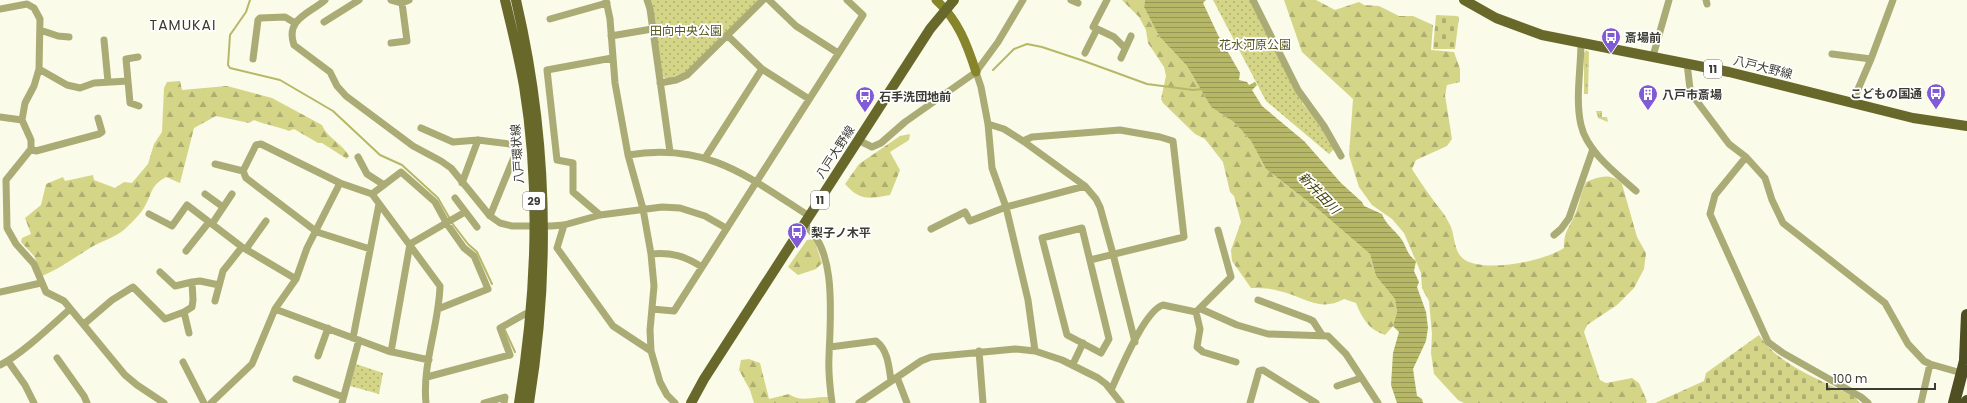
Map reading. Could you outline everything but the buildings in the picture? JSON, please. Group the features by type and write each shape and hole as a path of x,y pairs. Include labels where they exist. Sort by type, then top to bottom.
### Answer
{"highway":[{"path":"1954,403 1966,356 1967,315"}],"main road":[{"name":"八戸環状線","path":"505,0 516,47 526,102 539,227 531,313 520,403"},
{"name":"八戸環状線","path":"516,0 530,71 538,125 540,330 529,403"},
{"name":"八戸大野線","path":"691,403 704,379 930,29 945,8 954,0"},
{"name":"八戸大野線","path":"1464,0 1496,18 1542,35 1687,63 1913,118 1967,126"}],"street":[{"path":"325,0 295,23 291,30 294,45 330,72 337,86 346,96 413,146 441,161 450,168 490,216 500,222 512,226 539,227 564,225 600,215 662,207 680,208 705,216 726,228"},
{"path":"324,22 359,0"},
{"path":"391,0 402,3 409,0"},
{"path":"647,0 670,152"},
{"path":"660,83 676,80 687,75 763,0"},
{"path":"769,0 796,26 838,53"},
{"path":"652,309 674,311 838,53 864,15 847,0"},
{"path":"936,0 945,8 960,29 981,87 988,124 992,168 1006,207 1028,300 1034,351"},
{"path":"858,140 872,147 881,143 905,122 976,72 998,42 1023,0"},
{"path":"1107,0 1093,26 1114,37 1126,48"},
{"path":"1253,0 1298,90 1324,126 1341,156"},
{"path":"1653,56 1669,0"},
{"path":"1852,103 1871,59 1893,0"},
{"path":"550,19 606,1 611,36 612,58 628,155 643,209 651,254 654,286 652,309 652,351 660,382 666,395 675,403"},
{"path":"391,43 407,41 402,3"},
{"path":"0,9 27,4 34,8 39,14 40,30 39,69 34,86 25,103 22,120 31,140 31,149 3,181 7,228 16,244 34,264 46,292 64,302 84,324 125,375 164,403"},
{"path":"253,59 258,20 260,18 285,17 295,23"},
{"path":"611,36 652,29"},
{"path":"1085,53 1097,29"},
{"path":"40,30 58,36 69,37"},
{"path":"727,36 762,69 809,99"},
{"path":"1121,58 1131,36"},
{"path":"104,40 108,82"},
{"path":"1581,42 1580,120 1582,130 1593,149 1614,172 1636,191"},
{"path":"1832,54 1871,59"},
{"path":"138,57 126,59 130,103 139,106"},
{"path":"600,215 573,192 573,163 557,160 547,70 612,58"},
{"path":"1687,63 1690,89 1696,100 1728,144 1746,157 1765,178 1778,215 1783,223 1885,303 1908,344 1916,354 1930,364 1967,375"},
{"path":"39,69 56,80 80,88 94,83 128,82"},
{"path":"705,158 762,69"},
{"path":"0,117 22,120"},
{"path":"31,149 36,151 99,134 102,132 98,118"},
{"path":"988,124 1004,129 1023,141 1091,192 1100,207 1135,342"},
{"path":"421,128 454,142 478,140 519,145 490,216"},
{"path":"1023,141 1032,137 1120,130 1160,137 1173,141 1184,237 1090,260"},
{"path":"462,183 478,140"},
{"path":"370,249 317,232 246,178 243,171 256,145 261,144 340,183 372,194 440,286 438,309 429,360 426,403"},
{"path":"1554,235 1561,229 1569,218 1593,149"},
{"path":"628,155 645,152 670,152 705,158 729,166 756,182 806,221 814,234 828,270 832,314 829,372 832,403"},
{"path":"1746,157 1715,194 1710,214 1765,338 1783,353 1861,396 1868,403"},
{"path":"358,158 367,174 384,185"},
{"path":"215,164 243,171"},
{"path":"372,194 401,172 435,202 447,224 464,248 474,256 488,289 438,309"},
{"path":"211,403 252,364 275,309 296,279 307,248 317,232 340,183"},
{"path":"931,229 965,212 970,221 1006,207 1085,186"},
{"path":"205,194 223,207"},
{"path":"186,251 232,194"},
{"path":"455,198 477,227"},
{"path":"296,379 343,400 356,339 370,249 380,204"},
{"path":"149,214 172,226 187,205 244,248 296,279"},
{"path":"410,244 447,224 465,212"},
{"path":"215,302 223,271 266,221"},
{"path":"564,225 557,248 593,301 613,326 652,351"},
{"path":"1082,228 1109,339 1101,353 1083,343 1067,335 1042,238 1082,228"},
{"path":"1218,230 1231,276 1216,290 1198,311 1200,329 1197,347 1203,352 1236,362"},
{"path":"391,352 410,244"},
{"path":"651,254 665,252 676,254 702,267"},
{"path":"160,272 175,286 200,280 219,285"},
{"path":"84,324 112,300 133,287 165,319 184,312 192,307 194,300 192,282"},
{"path":"0,292 41,283"},
{"path":"1258,300 1313,321 1322,335"},
{"path":"1112,403 1113,393 1144,324 1158,307 1169,305 1198,311 1268,334 1328,336 1340,346 1378,403"},
{"path":"0,365 8,361 70,309"},
{"path":"275,309 391,352 429,360"},
{"path":"184,312 189,334"},
{"path":"427,377 510,355 500,328 525,314 531,313"},
{"path":"318,356 328,328"},
{"path":"830,346 841,347 876,341 881,345 894,379 908,403"},
{"path":"1073,364 1083,343"},
{"path":"859,403 870,400 894,379 920,361 931,357 979,351 1015,349 1034,351 1073,364 1098,378 1122,403"},
{"path":"979,351 983,403"},
{"path":"57,358 84,396 87,403"},
{"path":"8,361 25,385 34,403"},
{"path":"183,362 204,403"},
{"path":"1921,403 1930,364"},
{"path":"1250,403 1259,371 1263,370 1316,403"},
{"path":"1337,386 1361,378"},
{"path":"484,403 505,397 504,403"}],"green space":[{"name":"田向中央公園","path":"649,0 759,0 685,73 667,79 663,77"},
{"path":"1122,0 1145,0 1144,7 1159,36 1187,66 1211,107 1235,123 1251,141 1266,169 1320,211 1370,254 1376,276 1395,299 1397,312 1393,326 1385,335 1370,327 1361,314 1356,303 1344,299 1335,303 1319,304 1276,290 1251,288 1232,261 1231,250 1241,222 1234,196 1230,192 1223,162 1205,139 1195,134 1163,103 1161,99 1166,76 1164,67 1148,43 1146,30 1139,17"},
{"name":"花水河原公園","path":"1213,0 1250,0 1303,104 1317,120 1335,148 1329,154 1266,101"},
{"path":"1284,0 1316,0 1335,10 1359,2 1364,5 1379,6 1399,16 1413,16 1433,25 1431,50 1454,52 1460,69 1460,82 1447,85 1445,95 1452,139 1447,146 1416,160 1412,169 1447,219 1451,227 1457,249 1461,257 1465,260 1475,264 1487,265 1516,264 1555,253 1564,248 1566,232 1576,212 1586,182 1600,177 1609,177 1618,180 1622,184 1637,237 1646,253 1644,269 1634,288 1617,305 1587,325 1584,332 1600,380 1606,383 1632,378 1639,383 1647,401 1646,403 1464,403 1458,400 1434,374 1431,353 1432,334 1429,301 1422,288 1421,273 1404,233 1392,219 1372,205 1359,187 1349,155 1353,99 1302,52"},
{"path":"1436,15 1459,17 1455,49 1433,49"},
{"path":"1586,50 1589,52 1588,94 1584,94 1584,53"},
{"path":"180,81 182,90 227,86 272,98 322,125 327,134 346,151 349,156 347,159 322,143 318,143 294,129 289,131 254,120 249,123 216,116 194,128 180,183 166,177 161,180 154,186 141,212 125,229 117,235 94,246 42,276 34,256 21,242 22,238 31,234 25,218 41,205 46,184 63,177 65,181 93,175 94,180 115,188 124,182 132,183 148,164 154,144 162,132 164,88 167,82"},
{"path":"1596,111 1602,111 1602,117 1607,117 1608,122 1598,118"},
{"path":"910,134 909,140 890,152 900,170 890,195 870,198 860,196 850,190 845,184 859,164 900,136"},
{"path":"814,239 822,263 816,269 798,275 788,267 807,240"},
{"path":"1759,335 1767,346 1789,364 1855,397 1860,403 1655,403 1704,381 1706,373"},
{"path":"749,359 760,363 769,399 789,394 803,399 828,397 828,403 754,403 750,390 739,370 741,360"},
{"path":"356,364 383,373 379,394 350,386"}],"water":[{"name":"新井田川","path":"1145,0 1206,0 1203,3 1218,35 1240,73 1239,80 1247,82 1249,85 1255,82 1257,85 1252,90 1262,106 1304,141 1341,183 1362,202 1364,206 1382,214 1383,218 1402,240 1409,254 1416,261 1414,271 1419,282 1417,287 1426,312 1428,328 1426,341 1413,369 1417,396 1422,399 1423,403 1397,403 1391,385 1393,353 1399,332 1393,326 1397,312 1395,299 1376,276 1370,254 1320,211 1266,169 1251,141 1235,123 1211,107 1187,66 1159,36 1144,7"}],"waterway":[{"path":"250,0 246,12 230,35 228,65 230,68 280,80 333,111 380,155 402,165 438,198 450,219"},
{"path":"993,70 1014,49 1027,44 1042,47 1147,84 1193,90 1203,89"},
{"path":"452,223 468,244 477,252 492,284"},
{"path":"504,328 515,352"}],"place":[{"name":"斎場前","path":"1611,54"},
{"name":"こどもの国通","path":"1936,110"},
{"name":"八戸市斎場","path":"1648,111"},
{"name":"石手洗団地前","path":"865,113"},
{"name":"梨子ノ木平","path":"797,249"}],"district":[{"name":"TAMUKAI","path":"183,25"}]}
